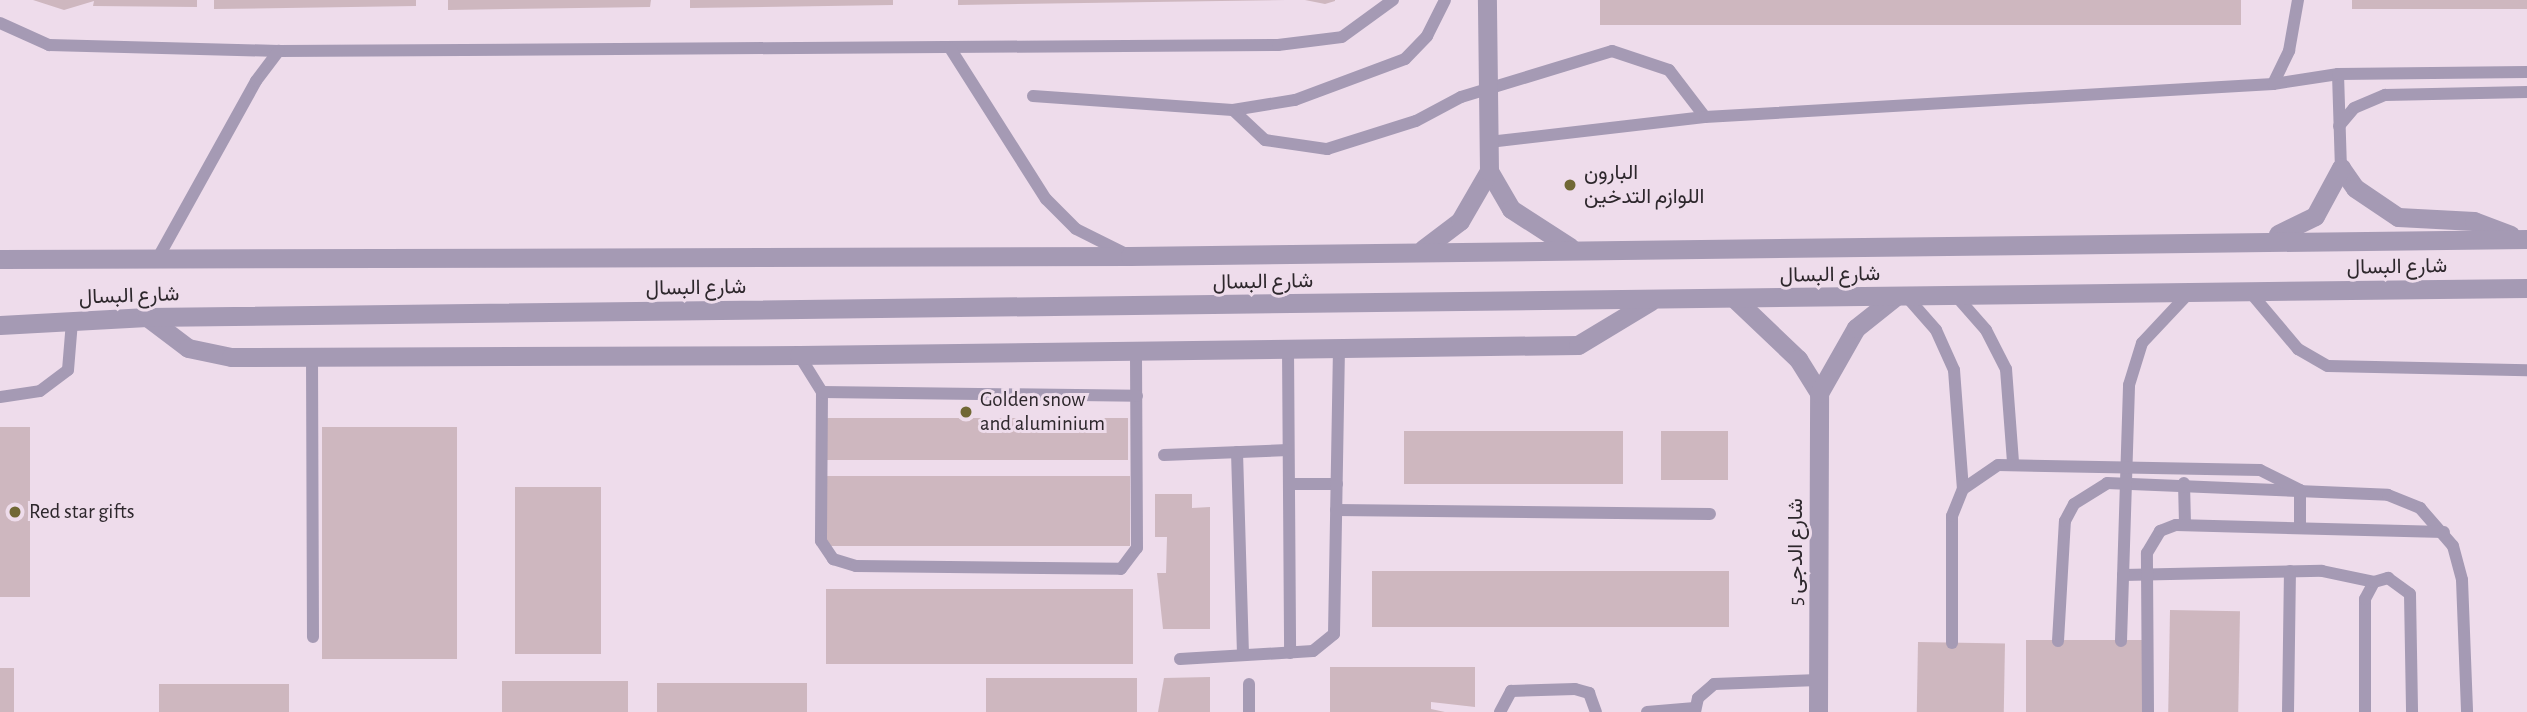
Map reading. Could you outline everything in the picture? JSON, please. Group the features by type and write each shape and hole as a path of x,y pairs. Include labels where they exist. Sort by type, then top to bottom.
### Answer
{"street":[{"path":"1487,0 1489,170 1511,209 1570,247"},
{"path":"2249,241 2300,228 2315,216 2341,168 2355,188 2398,217 2474,221 2524,239"},
{"path":"1423,249 1460,221 1489,170"},
{"name":"شارع البسال","path":"0,259 159,256 1130,256 1570,247 2524,239"},
{"name":"شارع البسال","path":"0,325 147,317 1736,300 2527,288"},
{"name":"شارع الدجى 5","path":"1818,712 1819,393 1856,328 1901,297"},
{"path":"1736,300 1798,359 1819,393"},
{"path":"147,317 188,348 209,355 799,355 1578,345 1651,301"}],"lane":[{"path":"0,23 50,45 279,51 1278,45 1342,37 1393,0"},
{"path":"1033,96 1233,110 1295,100 1405,60 1427,36 1445,0"},
{"path":"2273,84 2289,51 2298,0"},
{"path":"950,48 1046,198 1076,229 1130,256"},
{"path":"159,256 256,81 279,51"},
{"path":"1233,110 1265,141 1326,149 1364,141 1488,88 1592,53 1632,54 1684,83 1705,117"},
{"path":"1489,142 1705,117 2273,84 2338,74 2527,72"},
{"path":"2338,74 2341,168"},
{"path":"2339,126 2354,108 2385,95 2527,92"},
{"path":"2250,292 2298,349 2328,366 2527,370"},
{"path":"2121,641 2126,464 2134,363 2155,324 2188,294"},
{"path":"1901,297 1936,330 1954,370 1962,489 1952,516 1952,643"},
{"path":"1957,297 1986,330 2006,369 2013,463"},
{"path":"0,397 40,391 68,370 72,321"},
{"path":"1180,659 1322,649 1334,634 1339,348"},
{"path":"1288,349 1290,653"},
{"path":"799,355 822,392 821,541 833,559 856,566 1121,569 1137,548 1136,350"},
{"path":"312,356 313,637"},
{"path":"822,392 1137,396"},
{"path":"1164,455 1288,450"},
{"path":"1237,452 1243,656"},
{"path":"1962,489 1985,470 2013,463 2245,467 2300,490"},
{"path":"2059,640 2064,521 2089,491 2126,480 2388,495 2420,508 2444,532 2462,580 2467,712"},
{"path":"2184,483 2185,525"},
{"path":"1289,484 1336,484"},
{"path":"2300,490 2300,528"},
{"path":"1336,510 1710,514"},
{"path":"2148,712 2147,574 2154,537 2185,525 2444,532"},
{"path":"2123,575 2290,571 2374,582 2395,579 2410,594 2412,712"},
{"path":"2288,712 2290,571"},
{"path":"2365,712 2365,599 2374,582"},
{"path":"1647,712 1695,710 1714,684 1818,680"},
{"path":"1249,684 1249,712"},
{"path":"1500,712 1511,691 1563,689 1589,693 1596,712"}],"building":[{"path":"33,0 197,0 197,7 93,6 94,1 64,10"},
{"path":"214,0 416,0 416,6 214,9"},
{"path":"448,0 651,0 650,7 448,10"},
{"path":"690,0 893,0 893,5 690,8"},
{"path":"958,0 1286,0 958,5"},
{"path":"1305,0 1335,0 1335,1 1325,4"},
{"path":"1600,0 2241,0 2241,25 1600,25"},
{"path":"2352,0 2527,0 2527,9 2352,9"},
{"path":"827,418 1128,418 1128,460 827,460"},
{"name":"Red star gifts","path":"0,427 30,427 30,597 0,597"},
{"path":"322,427 457,427 457,659 322,659"},
{"path":"1404,431 1623,431 1623,484 1404,484"},
{"path":"1661,431 1728,431 1728,480 1661,480"},
{"path":"826,476 1130,476 1130,546 826,546"},
{"path":"515,487 601,487 601,654 515,654"},
{"path":"1155,494 1192,494 1192,508 1210,507 1210,629 1163,629 1157,573 1166,573 1167,537 1155,537"},
{"path":"1372,571 1729,571 1729,627 1372,627"},
{"path":"826,589 1133,589 1133,664 826,664"},
{"path":"2170,610 2240,611 2238,712 2168,712"},
{"path":"2026,640 2143,640 2143,712 2026,712"},
{"path":"1918,642 2005,644 2004,712 1917,712"},
{"path":"1330,667 1475,667 1475,707 1431,702 1431,709 1445,712 1330,712"},
{"path":"0,668 14,668 14,712 0,712"},
{"path":"1210,677 1210,712 1158,712 1164,678"},
{"path":"986,678 1137,678 1137,712 986,712"},
{"path":"502,681 628,681 628,712 502,712"},
{"path":"657,683 807,683 807,712 657,712"},
{"path":"159,684 289,684 289,712 159,712"}],"place":[{"name":"البارون اللوازم التدخين","path":"1570,185"},
{"name":"Golden snow and aluminium","path":"966,412"},
{"name":"Red star gifts","path":"15,512"}]}
